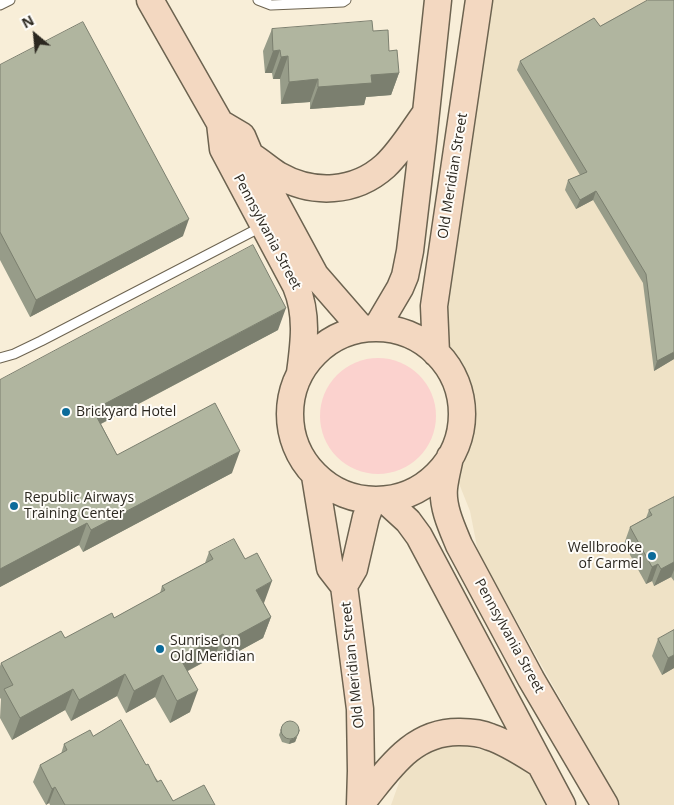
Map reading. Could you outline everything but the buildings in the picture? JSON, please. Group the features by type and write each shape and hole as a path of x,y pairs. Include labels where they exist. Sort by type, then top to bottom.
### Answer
{"main road":[{"name":"Pennsylvania Street","path":"150,0 220,123 223,149 301,298 305,325 300,373"},
{"path":"370,328 393,301 405,276 413,224 438,0"},
{"name":"Old Meridian Street","path":"436,353 434,316 436,288 479,0"},
{"path":"250,155 278,175 306,186 330,189 350,186 367,179 384,167 400,150 425,114"},
{"name":"Pennsylvania Street","path":"220,123 242,136 250,155 315,275 370,328"},
{"path":"370,328 405,332 436,353 455,382 462,416 460,433 443,468 424,486 412,492 378,500 346,496 315,476 299,454 290,427 291,400 300,373 312,358 326,344 342,335 370,328"},
{"name":"Pennsylvania Street","path":"450,457 444,499 450,523 459,545 531,679 605,805"},
{"name":"Old Meridian Street","path":"315,476 330,568 344,586 360,709 360,805"},
{"path":"378,500 408,521 419,536 562,805"},
{"name":"Old Meridian Street","path":"344,586 354,569 366,518 378,500"},
{"path":"360,805 408,750 426,738 438,734 470,732 488,736 540,764"}],"lane":[{"path":"0,5 10,0"},
{"path":"258,0 272,5 343,2 346,0"},
{"path":"0,358 14,354 264,226"}],"shaded area":[{"path":"486,0 674,0 674,805 620,805 478,552 470,511 458,481 474,418 471,391 454,359 445,332 449,276"},
{"path":"378,358 400,363 419,375 431,394 436,416 431,438 419,457 400,469 378,474 356,469 337,457 325,438 320,416 325,394 337,375 356,363"},
{"path":"455,744 497,753 523,767 539,788 548,805 391,805 401,777 420,757 439,747"}],"place":[{"name":"Brickyard Hotel","path":"66,412"},
{"name":"Republic Airways Training Center","path":"14,506"},
{"name":"Wellbrooke of Carmel","path":"652,556"},
{"name":"Sunrise on Old Meridian","path":"160,649"}]}
